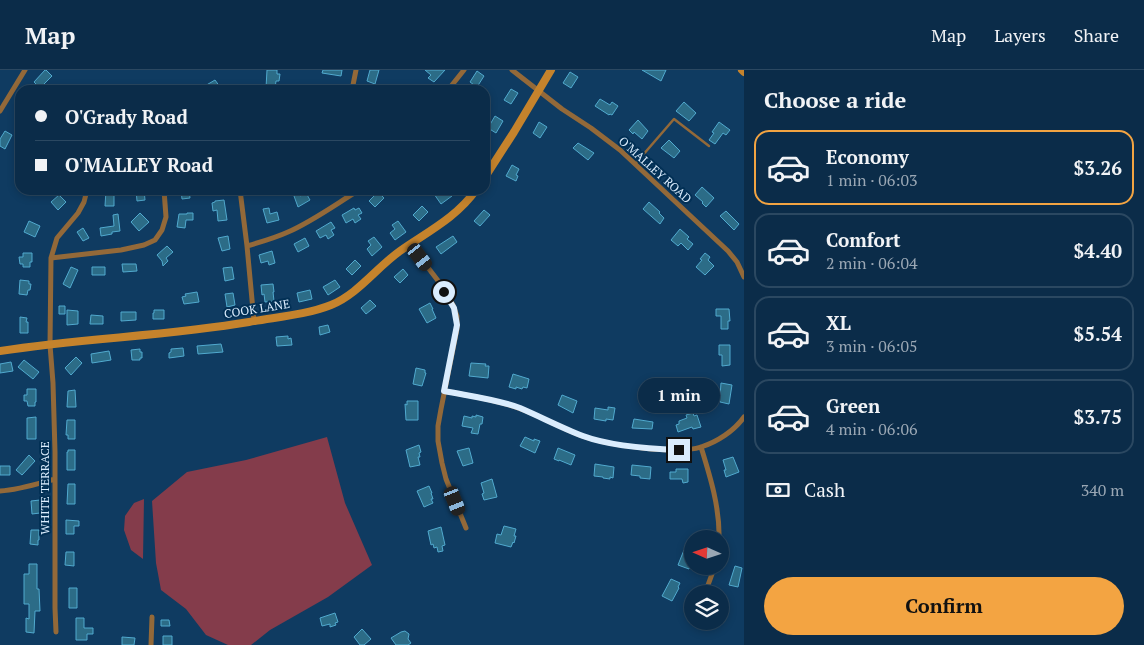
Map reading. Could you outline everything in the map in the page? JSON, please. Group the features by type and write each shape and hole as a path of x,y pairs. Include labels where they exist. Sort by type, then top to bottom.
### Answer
{"street":[{"path":"16,85 25,70"},
{"path":"353,85 356,70"},
{"path":"452,85 464,70"},
{"name":"O'MALLEY ROAD","path":"512,70 562,110 591,128 635,164 728,251 737,262 744,277"},
{"path":"490,169 552,70"},
{"path":"0,111 15,86"},
{"name":"WHITE TERRACE","path":"56,632 55,479 53,382 50,344 50,285 52,258 57,238 78,212 86,195"},
{"path":"52,258 121,250 144,245 155,240 162,230 166,217 164,195"},
{"path":"241,195 254,321"},
{"path":"247,246 289,232 351,195"},
{"name":"COOK LANE","path":"0,351 50,344 199,330 303,313 331,305 350,293 390,258 452,216 472,195"},
{"path":"410,244 439,282 456,312 457,329 438,426 438,441 446,479 466,528"},
{"path":"444,391 511,406 598,440 666,449 701,447 727,433 738,425 744,417"},
{"path":"701,447 715,500 719,530"},
{"path":"0,491 32,486 55,479"},
{"path":"152,617 152,645"}],"lane":[{"path":"635,164 674,120 709,146"}],"shaded area":[{"path":"327,437 345,503 372,565 328,597 270,630 251,645 228,645 206,635 186,609 161,590 156,563 152,501 187,472 246,460"},
{"path":"144,499 143,559 131,550 124,530 125,516 134,503"}],"building":[{"path":"45,70 52,76 43,85 37,85 34,82"},
{"path":"267,70 277,70 277,74 280,74 279,81 276,81 275,85 266,85"},
{"path":"323,70 342,70 341,76 322,73"},
{"path":"370,70 379,70 375,84 367,81"},
{"path":"425,70 445,70 434,82 428,78 431,75"},
{"path":"642,70 666,70 661,81"},
{"path":"477,71 484,76 478,85 470,82"},
{"path":"570,72 578,77 571,88 563,83"},
{"path":"215,80 219,85 206,85"},
{"path":"511,89 518,93 511,104 504,100"},
{"path":"600,99 610,105 612,102 618,106 612,115 595,106"},
{"path":"684,102 696,113 689,121 676,111"},
{"path":"495,116 503,121 496,133 490,129 490,125"},
{"path":"638,120 648,131 642,139 629,130"},
{"path":"539,122 547,127 540,138 533,133"},
{"path":"719,122 730,130 726,135 723,133 715,144 709,140"},
{"path":"5,131 12,135 5,149 0,146 0,139"},
{"path":"669,140 680,151 674,158 661,148"},
{"path":"578,143 594,153 588,160 573,148"},
{"path":"512,165 519,169 516,181 506,176"},
{"path":"702,187 714,198 706,207 695,195"},
{"path":"59,195 66,202 58,210 51,202"},
{"path":"106,195 114,195 114,206 105,206"},
{"path":"136,195 144,195 145,200 137,201"},
{"path":"182,195 190,195 190,198 182,199"},
{"path":"307,195 310,200 298,207 294,196"},
{"path":"375,195 381,195 384,198 375,207 369,201"},
{"path":"435,195 451,195 452,196 441,204"},
{"path":"224,200 227,220 218,221 217,210 213,211 212,203"},
{"path":"649,202 664,218 660,224 643,209"},
{"path":"422,206 428,212 419,221 413,215"},
{"path":"269,208 270,214 277,212 279,220 267,223 263,209"},
{"path":"354,208 355,210 359,208 362,213 358,215 361,219 355,223 353,219 346,223 342,215"},
{"path":"484,210 490,215 480,226 474,221"},
{"path":"726,211 739,224 734,230 720,216"},
{"path":"140,213 149,222 139,231 131,222"},
{"path":"193,213 193,220 186,220 185,228 177,227 179,214"},
{"path":"118,214 120,231 101,236 100,228 114,226 113,215"},
{"path":"29,221 40,226 35,237 24,232"},
{"path":"398,221 406,232 395,240 390,233 395,229 392,225"},
{"path":"331,222 335,228 331,230 334,235 328,239 326,235 320,238 316,231"},
{"path":"83,228 89,238 83,241 77,232"},
{"path":"680,229 689,237 687,239 693,244 688,250 681,243 678,246 671,240"},
{"path":"228,236 230,249 222,251 218,238"},
{"path":"453,236 457,242 441,254 436,247"},
{"path":"374,237 382,247 372,256 367,249 371,245 368,241"},
{"path":"305,238 309,246 298,252 294,244"},
{"path":"167,246 173,252 166,258 168,261 163,266 162,261 157,255"},
{"path":"272,251 275,263 269,265 268,261 261,263 259,255"},
{"path":"23,253 32,253 30,267 23,267 23,264 20,264 19,257 23,257"},
{"path":"705,253 710,257 708,260 714,266 705,275 696,267"},
{"path":"355,260 361,266 352,275 346,269"},
{"path":"122,264 136,264 137,271 123,272"},
{"path":"71,267 78,270 70,288 63,284"},
{"path":"92,267 105,267 105,275 92,275"},
{"path":"232,267 234,279 225,281 223,268"},
{"path":"403,269 408,275 400,283 394,277"},
{"path":"20,280 29,281 29,284 31,284 27,295 19,294"},
{"path":"335,280 340,287 328,295 323,287"},
{"path":"273,284 274,301 265,302 261,285"},
{"path":"310,290 312,299 299,302 297,293"},
{"path":"197,292 199,302 184,304 182,297 186,296 185,294"},
{"path":"233,293 235,305 227,307 225,294"},
{"path":"370,300 376,306 366,314 361,308"},
{"path":"430,303 436,318 427,323 419,309"},
{"path":"59,306 65,306 65,314 59,314"},
{"path":"716,309 729,309 730,321 728,321 728,329 721,329 721,316 716,316"},
{"path":"67,310 78,311 78,324 67,325"},
{"path":"154,310 164,310 164,319 153,319"},
{"path":"121,312 136,312 136,320 121,321"},
{"path":"91,315 103,316 103,324 90,324"},
{"path":"20,317 27,318 28,333 20,333"},
{"path":"328,325 330,332 320,335 319,327"},
{"path":"288,336 288,339 291,338 292,345 277,346 276,337"},
{"path":"221,344 223,352 198,354 197,346"},
{"path":"719,345 730,345 730,365 722,366 722,355 719,355"},
{"path":"183,348 184,356 169,358 171,349"},
{"path":"140,349 142,358 140,360 132,360 131,350"},
{"path":"109,351 111,360 92,363 91,354"},
{"path":"76,357 82,363 71,375 65,368"},
{"path":"24,360 39,372 33,379 18,367"},
{"path":"11,362 13,371 0,373 0,364"},
{"path":"471,363 489,366 488,378 469,376"},
{"path":"416,368 425,370 426,373 422,386 413,384"},
{"path":"513,374 529,379 527,388 516,387 516,389 509,387"},
{"path":"721,383 732,385 729,404 715,400 716,395 720,396"},
{"path":"27,389 36,389 35,406 28,406 27,401 24,401"},
{"path":"75,390 76,407 67,407 68,391"},
{"path":"562,395 577,401 573,413 558,405"},
{"path":"407,401 418,401 418,420 406,420 405,404 407,405"},
{"path":"608,407 615,408 613,420 594,419 595,408 608,410"},
{"path":"693,413 694,416 697,415 701,427 693,429 692,427 678,432 676,425 679,424 679,421 687,418 686,415"},
{"path":"476,415 483,417 478,434 471,433 473,428 462,426 464,416 472,418 472,416 476,417"},
{"path":"36,417 36,439 27,439 27,418"},
{"path":"634,419 653,422 652,429 632,428"},
{"path":"67,420 75,420 75,439 68,439 68,435 66,435"},
{"path":"525,437 534,441 534,439 540,441 535,453 520,446"},
{"path":"419,445 421,452 419,453 420,457 418,457 420,465 410,467 406,450"},
{"path":"469,448 473,463 463,466 457,451"},
{"path":"558,448 575,455 571,465 554,459"},
{"path":"68,450 75,450 75,470 67,470"},
{"path":"29,455 35,461 22,475 16,470"},
{"path":"733,457 739,472 726,477 723,460"},
{"path":"595,464 614,467 613,478 594,476"},
{"path":"632,465 651,467 650,479 631,475"},
{"path":"0,466 10,466 10,475 0,475"},
{"path":"676,469 688,469 688,482 683,483 682,479 670,479 670,472 676,472"},
{"path":"492,479 497,497 484,500 481,483"},
{"path":"68,484 75,484 75,504 67,504"},
{"path":"429,486 433,503 424,507 417,491"},
{"path":"40,500 40,513 32,514 31,501"},
{"path":"66,520 79,521 79,526 74,526 74,534 66,534"},
{"path":"504,526 516,529 514,536 516,536 511,547 495,543 497,534 501,535"},
{"path":"441,527 445,545 442,546 443,551 438,552 437,547 434,548 433,544 431,545 428,531"},
{"path":"31,530 39,530 38,545 30,544"},
{"path":"684,550 684,567 678,565"},
{"path":"66,552 74,552 74,566 65,565"},
{"path":"29,564 37,564 37,589 39,589 40,611 35,611 34,633 26,632 26,618 29,619 29,604 24,604 24,574 29,574"},
{"path":"735,566 742,568 738,587 729,585"},
{"path":"671,579 680,583 672,601 662,596"},
{"path":"69,588 77,588 77,608 69,608"},
{"path":"335,613 338,622 335,623 336,625 330,627 330,624 322,626 320,618"},
{"path":"76,618 84,618 84,628 93,628 93,634 87,634 87,640 76,640"},
{"path":"161,620 169,620 170,626 161,626"},
{"path":"362,629 371,639 364,645 360,645 354,637"},
{"path":"405,631 409,634 408,639 411,643 408,645 396,645 391,638"},
{"path":"163,636 172,636 172,645 163,645"},
{"path":"122,637 135,638 134,645 122,645"}],"route":[{"path":"444,292 453,304 457,325 444,391 520,408 593,439 646,448 679,450"}]}
